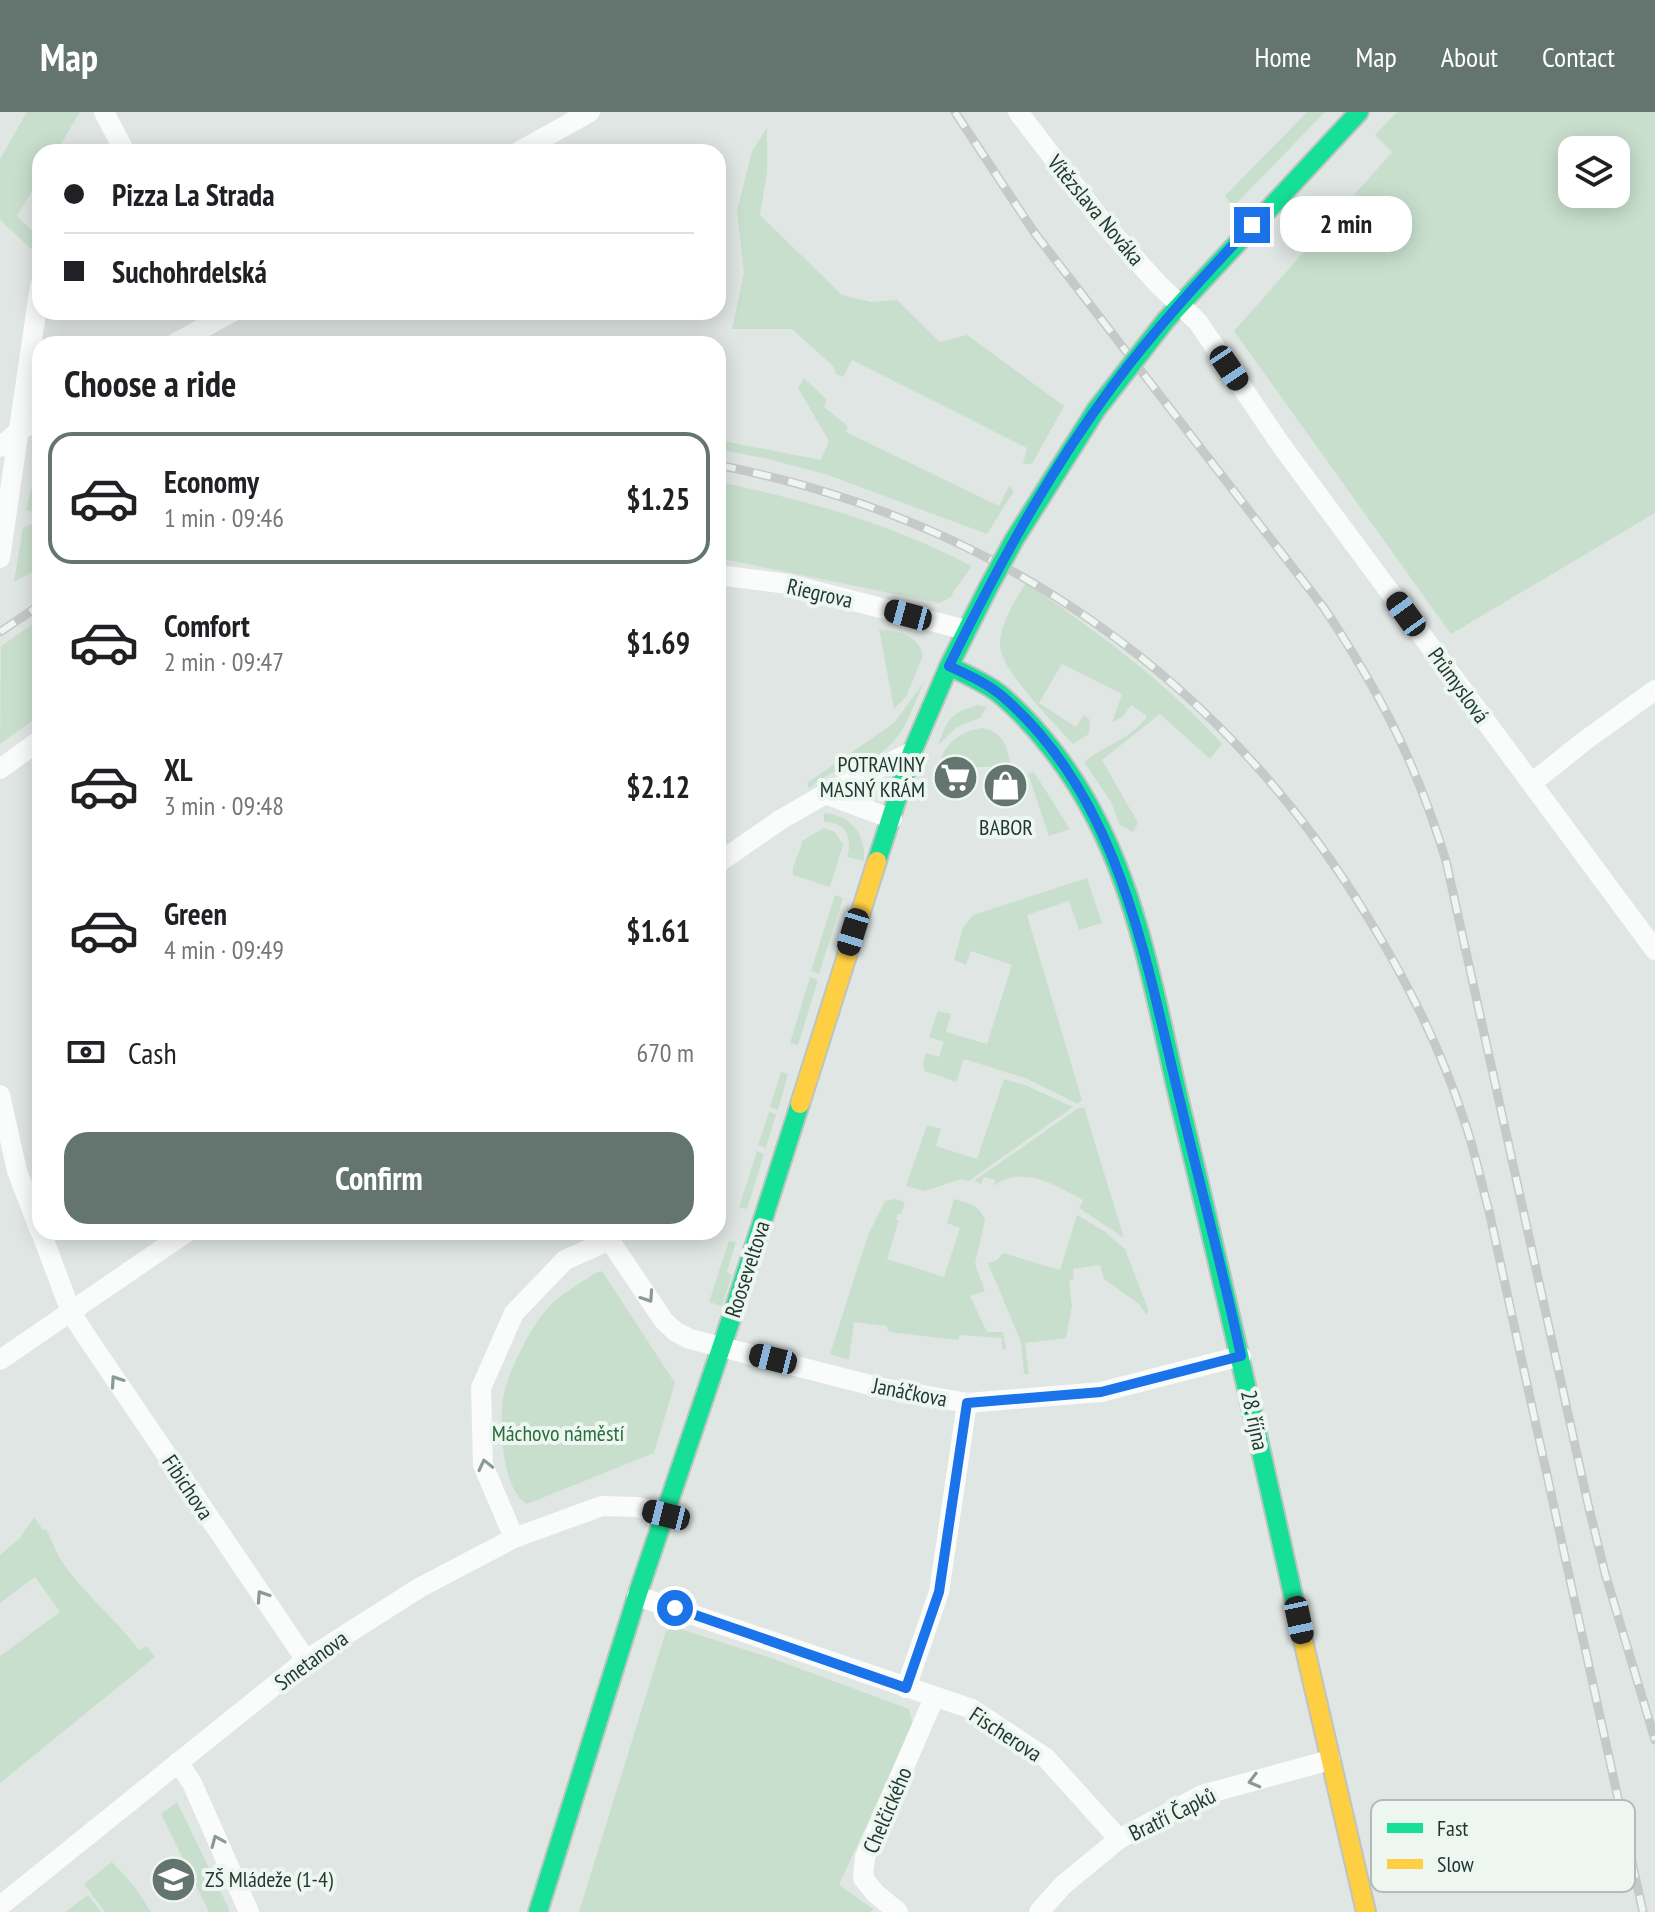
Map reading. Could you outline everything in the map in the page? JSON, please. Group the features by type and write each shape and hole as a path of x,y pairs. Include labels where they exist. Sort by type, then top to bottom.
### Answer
{"main road":[{"name":"Rooseveltova","path":"538,1912 637,1596 722,1346 912,752 949,666 1014,540 1096,410 1180,303 1359,112"},
{"name":"28. října","path":"949,666 1000,694 1034,729 1064,767 1093,812 1116,860 1147,967 1241,1356 1366,1912"}],"street":[{"path":"104,112 121,144"},
{"path":"532,144 590,112"},
{"name":"Vítězslava Nováka","path":"1018,112 1105,225 1158,284 1180,303"},
{"name":"Průmyslová","path":"1180,303 1198,322 1281,445 1655,950"},
{"path":"188,336 218,320"},
{"path":"0,558 32,344"},
{"path":"0,447 32,423"},
{"name":"Riegrova","path":"726,576 788,584 966,630"},
{"path":"1532,783 1655,690"},
{"path":"0,769 32,746"},
{"path":"726,857 825,794 912,752"},
{"path":"825,794 892,819"},
{"name":"Fibichova","path":"0,1095 17,1171 32,1210"},
{"name":"Fibichova","path":"43,1240 71,1312 306,1660"},
{"path":"0,1360 175,1240"},
{"path":"514,1538 483,1465 481,1388 514,1313 565,1260 600,1240"},
{"name":"Janáčkova","path":"610,1240 664,1321 676,1332 690,1339 878,1387 967,1403 1101,1392 1241,1356"},
{"path":"906,1688 939,1592 967,1403"},
{"name":"Smetanova","path":"0,1906 306,1660 419,1588 514,1538 602,1506 637,1507 666,1515"},
{"name":"Fischerova","path":"637,1596 972,1709 1046,1758 1119,1839"},
{"name":"Chelčického","path":"898,1912 863,1878 865,1857 934,1698"},
{"name":"Bratří Čapků","path":"1039,1912 1063,1885 1119,1839 1202,1795 1330,1760"},
{"path":"178,1762 192,1783 249,1912"}],"green space":[{"path":"27,112 80,112 61,144 32,144 32,191 17,216 32,230 32,250 1,221 0,159"},
{"path":"1307,112 1325,112 1233,207 1225,196"},
{"path":"1397,112 1655,112 1655,513 1451,634 1234,331 1392,152 1375,135"},
{"path":"767,128 767,172 760,215 842,295 871,302 897,300 940,342 967,335 1064,406 1032,464 1023,464 1027,448 852,360 843,377 836,374 833,366 792,329 732,329 744,273 737,211 752,151"},
{"path":"804,378 827,400 824,407 848,426 846,432 999,506 1009,486 1014,491 987,534 828,475 726,451 726,442 821,460 829,441 798,388"},
{"path":"726,484 848,515 911,538 972,566 953,596 939,603 726,560"},
{"path":"32,486 32,512 26,510"},
{"path":"32,524 32,572 14,582 23,528"},
{"path":"1026,583 1129,658 1177,699 1222,744 1210,759 1160,714 1102,760 1138,823 1133,832 1120,825 1111,802 1084,762 1126,736 1147,716 1131,705 1123,717 1112,722 1122,694 1062,664 1039,703 1076,727 1084,715 1090,720 1089,734 1073,744 1054,724 1009,669 1000,646 1005,621"},
{"path":"32,625 32,721 0,744 1,646"},
{"path":"879,629 912,639 923,656 906,697 894,709"},
{"path":"924,682 904,726 887,748 829,775 809,789 807,783 894,723"},
{"path":"978,705 987,707 980,718 957,727 938,745 951,718"},
{"path":"982,728 996,733 1004,742 1011,767 976,767 941,758 957,737"},
{"path":"1034,772 1070,829 1049,836 1028,774"},
{"path":"824,813 842,818 855,828 863,843 864,861 847,857 849,844 846,832 838,825 824,822"},
{"path":"824,828 835,832 843,845 830,887 793,875 802,841"},
{"path":"1087,878 1102,923 1079,930 1069,901 1027,915 1082,1100 1078,1104 1025,1078 964,1059 956,1082 925,1071 926,1053 939,1057 944,1042 929,1037 938,1011 951,1014 946,1032 987,1044 1012,965 971,951 966,965 954,960 963,928 973,915"},
{"path":"835,895 843,898 819,974 811,971"},
{"path":"810,977 818,980 798,1045 790,1043"},
{"path":"781,1072 788,1074 778,1110 770,1107"},
{"path":"1004,1079 1073,1107 969,1181 961,1179 925,1191 906,1186 927,1125 941,1129 936,1146 977,1159"},
{"path":"1084,1107 1124,1238 1079,1208 1083,1200 1050,1183 1027,1177 1016,1177 993,1186 995,1180 984,1177 981,1184 974,1181"},
{"path":"769,1112 776,1114 766,1148 758,1145"},
{"path":"757,1151 764,1154 747,1209 739,1207"},
{"path":"895,1199 905,1202 896,1219 899,1220 887,1259 944,1277 960,1228 947,1223 954,1199 973,1205 980,1211 985,1220 975,1264 985,1291 970,1296 987,1332 1003,1332 1006,1349 1002,1349 1002,1338 960,1335 958,1340 889,1332 886,1326 854,1322 849,1360 830,1354 868,1235 885,1201"},
{"path":"1077,1215 1104,1231 1125,1249 1148,1309 1147,1316 1139,1304 1104,1279 1100,1265 1073,1269 1074,1279 1069,1280 1072,1306 1066,1338 1025,1343 1029,1374 1024,1374 1021,1342 988,1263 997,1260 1003,1253 1060,1270"},
{"path":"729,1241 736,1242 727,1272 732,1275 722,1306 709,1302"},
{"name":"Máchovo náměstí","path":"602,1271 675,1383 654,1453 527,1504 519,1497 507,1472 502,1425 505,1389 520,1353 546,1310 569,1290"},
{"path":"34,1517 43,1530 46,1529 61,1559 81,1586 139,1650 147,1646 155,1657 0,1783 0,1656 60,1612 35,1577 0,1603 0,1555 20,1538"},
{"path":"674,1627 771,1658 909,1709 913,1724 839,1885 873,1909 871,1912 579,1912 666,1631"},
{"path":"177,1802 229,1912 209,1912 161,1814"},
{"path":"112,1862 135,1887 151,1912 105,1912 84,1884"},
{"path":"88,1895 101,1912 65,1912"}],"railway":[{"path":"955,112 1034,232 1324,608 1380,700 1423,793 1446,861 1588,1504 1605,1573 1655,1740"},
{"path":"726,467 819,490 915,524 1006,568 1091,620 1170,682 1243,751 1309,830 1367,916 1410,991 1434,1043 1472,1145 1618,1800"},
{"path":"0,632 32,610"},
{"path":"1635,1876 1643,1912"}],"traffic: fast":[{"path":"1166,320 1359,112"},
{"path":"1096,410 1166,320"},
{"path":"1014,540 1096,410"},
{"path":"988,588 1014,540"},
{"path":"877,861 912,752 949,666 988,588"},
{"path":"949,666 1002,696 1053,751 1094,815 1124,884 1155,993 1302,1636"},
{"path":"538,1912 637,1596 800,1104"}],"traffic: slow":[{"path":"800,1104 877,861"},
{"path":"1302,1636 1366,1912"}],"place":[{"name":"POTRAVINY MASNÝ KRÁM","path":"956,777"},
{"name":"BABOR","path":"1006,786"},
{"name":"ZŠ Mládeže (1-4)","path":"174,1879"}],"route":[{"path":"675,1608 906,1688 939,1592 967,1403 1101,1392 1241,1356 1137,926 1116,860 1093,812 1064,767 1034,729 1000,694 949,666 1014,540 1096,410 1180,303 1252,225"}]}
